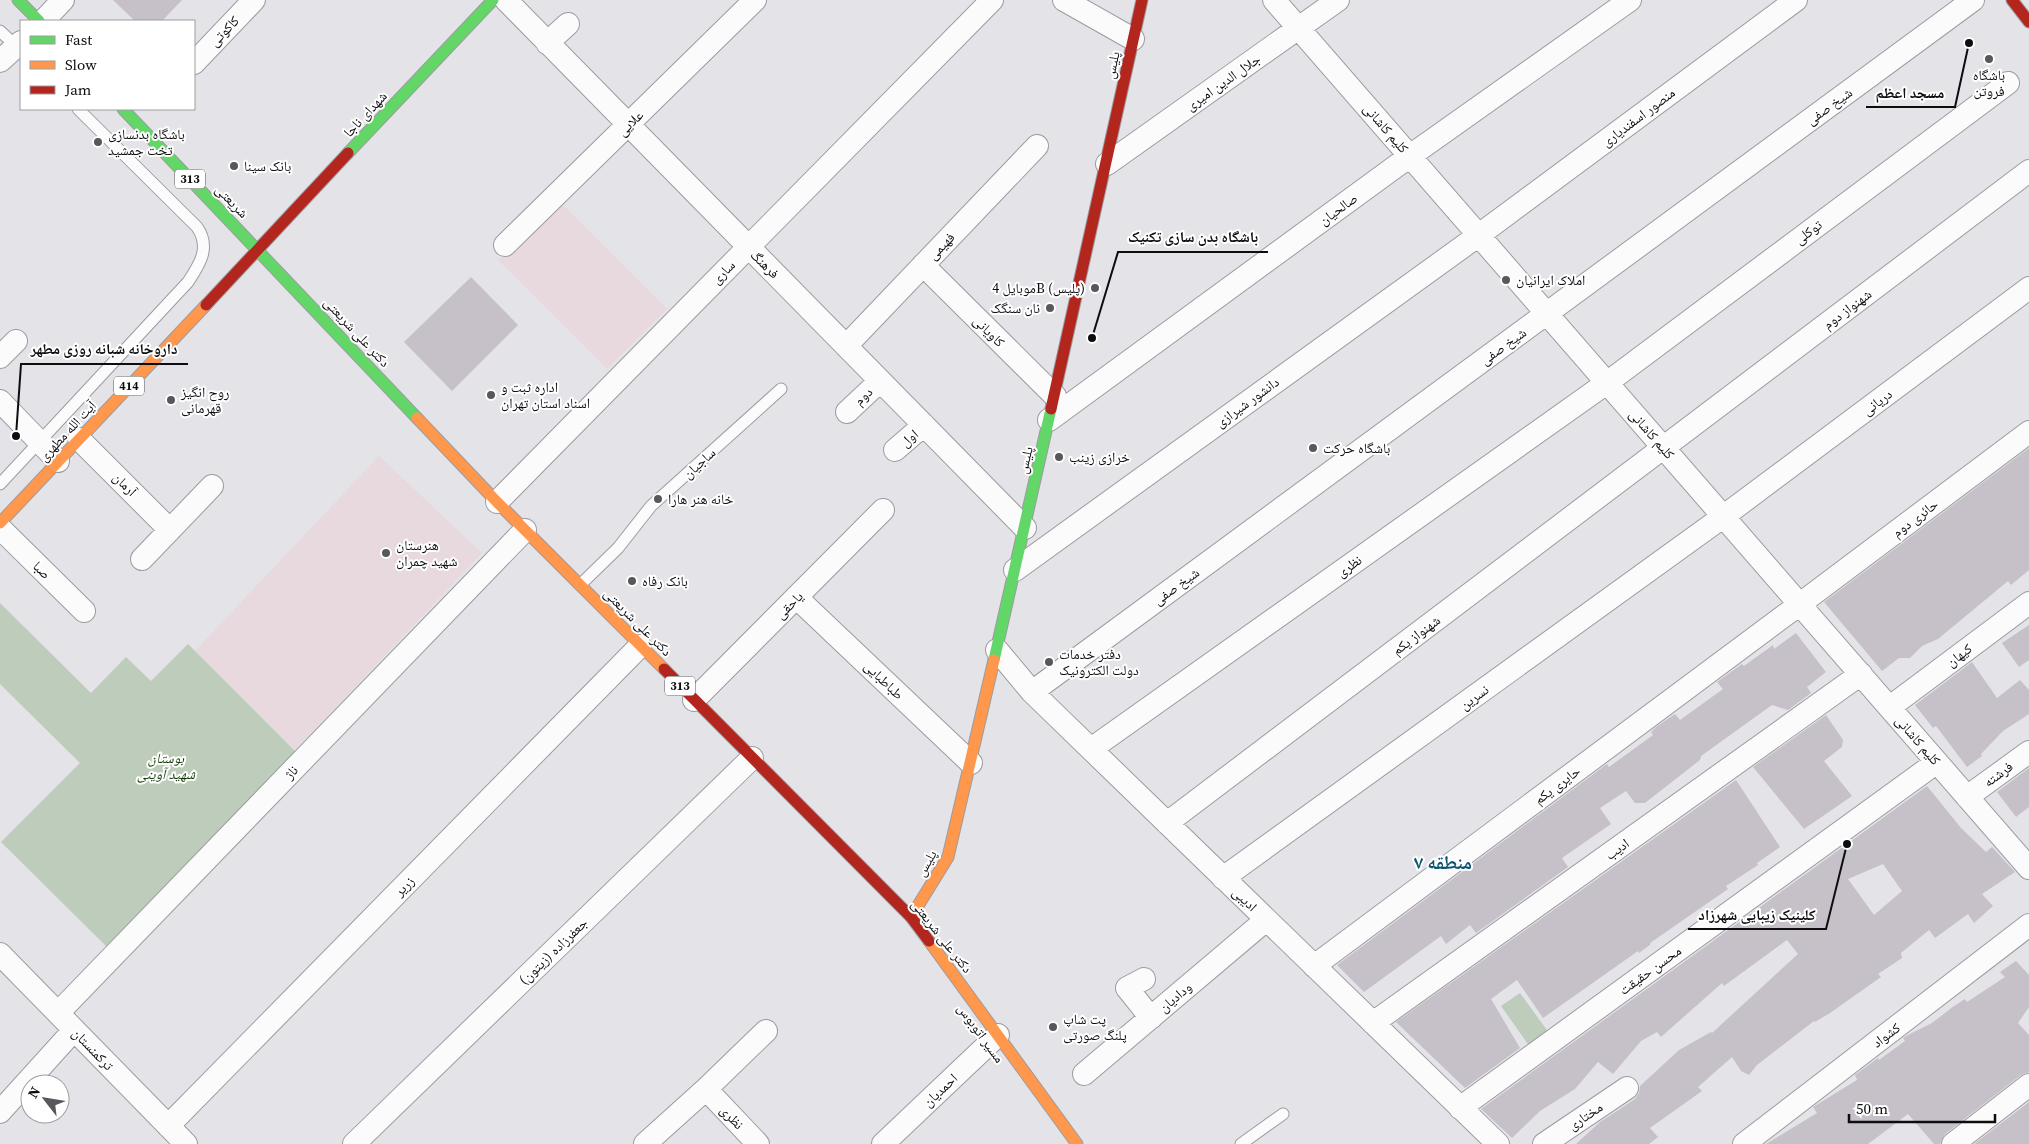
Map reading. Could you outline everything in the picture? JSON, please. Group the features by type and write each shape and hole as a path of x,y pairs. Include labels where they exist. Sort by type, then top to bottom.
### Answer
{"main road":[{"path":"18,0 38,20"},
{"name":"شهدای ناجا","path":"258,249 493,0"},
{"name":"پلیس","path":"910,917 948,857 1016,570 1142,0"},
{"path":"2007,3 2029,22"},
{"path":"2007,3 2029,31"},
{"name":"شریعتی","path":"124,110 258,249"},
{"name":"آیت الله مطهری","path":"0,524 258,249"},
{"name":"دکتر علی شریعتی","path":"258,249 497,502 910,917 991,1042 1077,1144"}],"street":[{"path":"44,20 63,0"},
{"name":"کاکوتی","path":"195,61 254,0"},
{"name":"فرهنگ","path":"506,0 1025,528"},
{"name":"علایی","path":"505,245 754,0"},
{"name":"ساری","path":"497,502 992,0"},
{"path":"1064,0 1133,39"},
{"name":"کلیم کاشانی","path":"1274,0 2029,868"},
{"name":"جلال الدین امیری","path":"1107,164 1338,0"},
{"name":"صالحیان","path":"1049,420 1410,156 1630,0"},
{"name":"منصور اسفندیاری","path":"1480,235 1796,0"},
{"name":"شیخ صفی","path":"1032,692 1548,313 1960,5"},
{"path":"547,43 568,24"},
{"name":"توکلی","path":"1608,382 2008,83"},
{"name":"فهیمی","path":"846,346 1037,146"},
{"name":"شهنواز دوم","path":"1664,447 2029,171"},
{"name":"دانشور شیرازی","path":"1016,570 1480,235"},
{"name":"کاویانی","path":"923,265 1055,396"},
{"name":"دریانی","path":"1724,516 2029,288"},
{"path":"0,357 16,341"},
{"name":"دوم","path":"847,412 880,381"},
{"name":"نظری","path":"1091,749 1608,382"},
{"path":"0,401 58,462"},
{"name":"اول","path":"895,450 924,425"},
{"name":"حائری دوم","path":"1800,604 2029,432"},
{"name":"آرمان","path":"79,439 170,530"},
{"name":"شهنواز یکم","path":"1167,823 1664,447"},
{"path":"142,559 212,486"},
{"name":"یاحقی","path":"694,700 884,510"},
{"name":"نسرین","path":"1223,878 1724,516"},
{"name":"صبا","path":"0,528 84,611"},
{"name":"ناژ","path":"58,1013 525,530"},
{"name":"طباطبایی","path":"796,597 971,763"},
{"name":"کیهان","path":"1890,707 2029,603"},
{"name":"حایری یکم","path":"1314,966 1800,604"},
{"name":"زریر","path":"168,1126 640,646"},
{"name":"ادیبی","path":"997,650 1032,692 1498,1144"},
{"name":"ادیب","path":"1373,1023 1861,674"},
{"name":"فرشته","path":"1967,797 2029,752"},
{"name":"جعفرزاده (زیتون)","path":"354,1144 752,758"},
{"name":"محسن حقیقت","path":"1460,1108 1937,762"},
{"name":"ودادیان","path":"1084,1074 1266,920"},
{"name":"کشواد","path":"1744,1144 2029,925"},
{"name":"ترکمنستان","path":"0,954 186,1144"},
{"path":"1144,979 1128,988 1151,1018"},
{"path":"0,1112 74,1030"},
{"path":"645,1144 766,1031"},
{"name":"احمدیان","path":"883,1144 991,1042"},
{"path":"1953,1144 2029,1086"},
{"name":"مختاری","path":"1544,1144 1627,1088"},
{"name":"نظری","path":"706,1089 758,1144"}],"lane":[{"path":"0,30 15,50"},
{"path":"0,484 188,282 196,271 204,251 202,235 196,227 79,110"},
{"name":"ساجیان","path":"580,585 618,548 651,506 781,389"},
{"name":"مسیر اتوبوس","path":"910,917 911,934 955,997"},
{"path":"1040,1113 1063,1144"},
{"path":"1241,1144 1283,1114"}],"shaded area":[{"path":"558,200 667,309 607,369 498,260"},
{"path":"379,456 482,553 295,750 195,651"}],"green space":[{"name":"بوستان شهید آوینی","path":"0,603 91,693 126,657 151,681 188,644 299,755 108,948 1,842 80,763 0,684"},
{"path":"1520,993 1549,1033 1530,1047 1501,1006"}],"building":[{"path":"113,0 182,0 163,20 134,20"},
{"path":"471,277 518,325 452,391 404,342"},
{"path":"2029,448 2029,570 2011,585 2008,581 1938,639 1922,646 1910,658 1899,658 1882,671 1824,602"},
{"path":"2029,625 2029,660 2019,667 2002,643"},
{"path":"1796,633 1826,672 1807,687 1811,693 1788,710 1772,705 1701,756 1700,760 1645,803 1635,803 1626,791 1600,808 1611,824 1562,858 1568,867 1476,933 1470,925 1446,944 1441,936 1364,992 1337,965 1607,764 1609,767 1653,735 1651,732 1656,727 1675,714 1680,720 1723,689 1717,682 1742,664 1744,666 1773,645 1774,649"},
{"path":"1972,662 1997,698 2020,680 2029,690 2029,714 2003,731 1981,754 1982,756 1967,767 1936,726 1933,728 1915,705"},
{"path":"1826,715 1843,740 1842,747 1824,761 1852,796 1804,829 1753,767"},
{"path":"2029,768 2029,807 2016,817 1997,792"},
{"path":"1736,780 1780,847 1757,863 1758,865 1726,886 1728,889 1650,943 1639,953 1638,951 1543,1018 1517,980 1491,999 1520,1048 1465,1088 1396,1022"},
{"path":"1927,786 1961,828 1986,852 1992,847 2015,872 1982,894 1993,906 1974,923 1968,914 1935,938 1929,930 1901,953 1902,958 1878,974 1881,977 1830,1013 1814,1021 1757,1065 1749,1075 1741,1071 1732,1057 1698,1087 1702,1091 1650,1128 1658,1137 1649,1144 1576,1144 1600,1122 1635,1099 1639,1093 1640,1086 1679,1050 1712,1033 1798,954 1787,940 1724,986 1722,983 1661,1037 1657,1032 1641,1041 1613,1074 1598,1062 1575,1089 1540,1111 1512,1138 1481,1109","holes":["1883,864 1902,891 1874,915 1848,879"]},
{"path":"2016,961 2029,975 2029,1007 2018,1023 2029,1035 2029,1072 2021,1075 1945,1134 1940,1144 1934,1144 1908,1114 1868,1144 1766,1144 1817,1113 1813,1107 1857,1080 1855,1075 1905,1041 1903,1038 1932,1023 1965,999 1967,1002 2005,977 2000,972"},
{"path":"2029,1102 2029,1144 1974,1144"}],"traffic: fast":[{"path":"18,0 38,20"},
{"path":"348,153 493,0"},
{"path":"124,110 417,418"},
{"path":"994,660 1051,409"}],"traffic: slow":[{"path":"0,523 206,305"},
{"path":"417,418 497,502 664,669"},
{"path":"911,917 948,857 994,660"},
{"path":"929,941 1077,1144"}],"traffic: jam":[{"path":"1051,409 1142,0"},
{"path":"2012,0 2029,22"},
{"path":"206,305 348,153"},
{"path":"664,669 911,917 929,941"}],"place":[{"name":"مسجد اعظم","path":"1969,43"},
{"name":"باشگاه فروتن","path":"1989,59"},
{"name":"باشگاه بدنسازى تخت جمشيد","path":"98,142"},
{"name":"بانک سینا","path":"234,166"},
{"name":"املاک ایرانیان","path":"1506,280"},
{"name":"موبایل 4B (پلیس)","path":"1095,288"},
{"name":"نان سنگک","path":"1050,308"},
{"name":"باشگاه بدن سازی تکنیک","path":"1092,338"},
{"name":"اداره ثبت و اسناد استان تهران","path":"491,395"},
{"name":"روح انگیز قهرمانی","path":"171,400"},
{"name":"داروخانه شبانه روزی مطهر","path":"16,436"},
{"name":"باشگاه حرکت","path":"1313,448"},
{"name":"خرازی زینب","path":"1059,457"},
{"name":"خانه هنر هارا","path":"658,499"},
{"name":"هنرستان شهید چمران","path":"386,553"},
{"name":"بانک رفاه","path":"632,581"},
{"name":"دفتر خدمات دولت الکترونیک","path":"1049,662"},
{"name":"کلینیک زیبایی شهرزاد","path":"1847,844"},
{"name":"پت شاپ پلنگ صورتی","path":"1053,1027"}],"district":[{"name":"منطقه ۷","path":"1443,862"}]}
